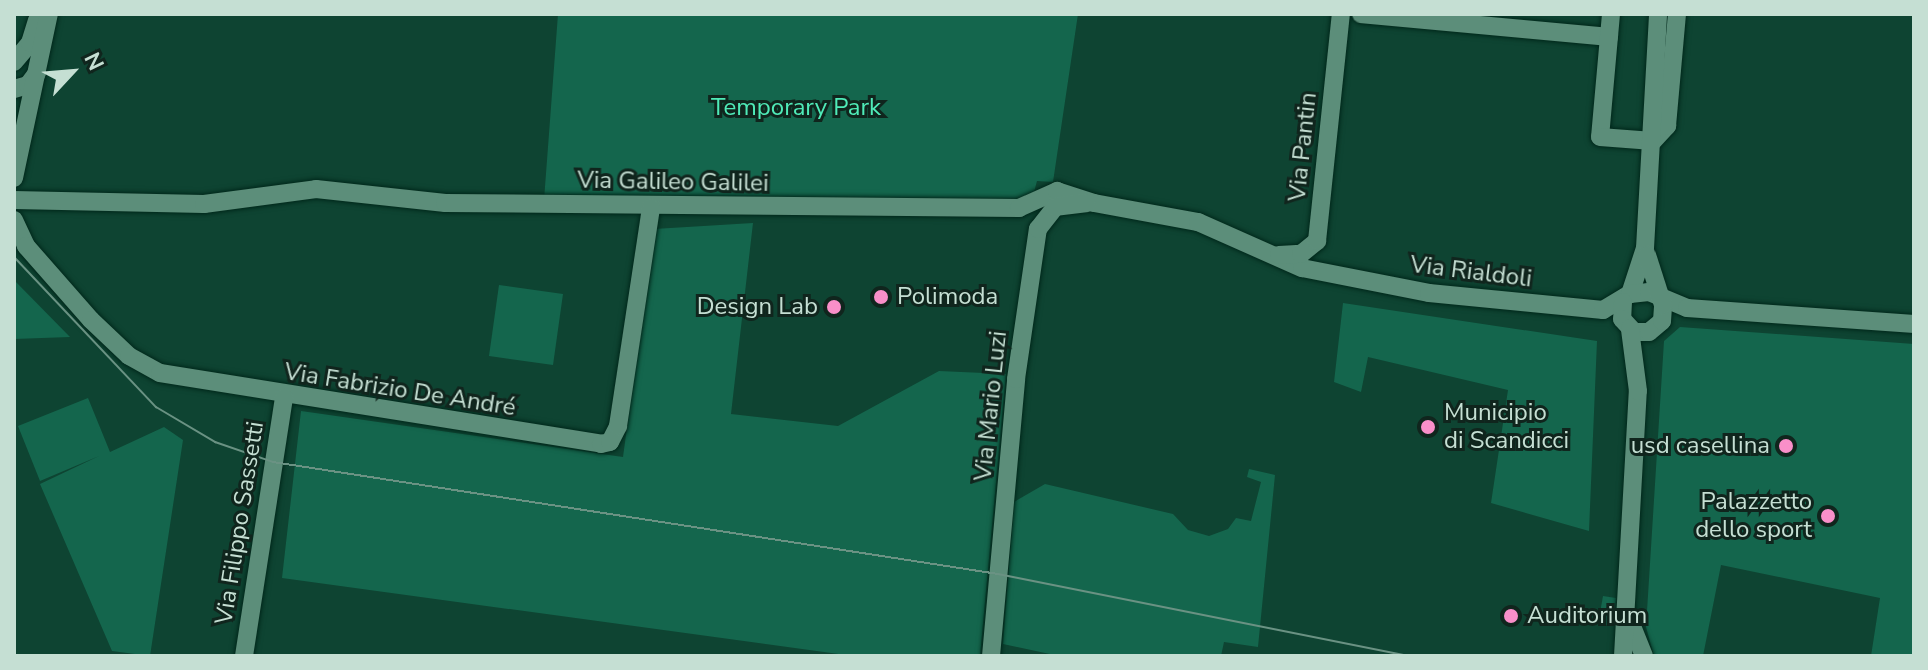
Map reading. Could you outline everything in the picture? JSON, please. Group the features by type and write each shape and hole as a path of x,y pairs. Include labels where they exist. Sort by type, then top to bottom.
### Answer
{"street":[{"path":"14,178 49,14"},
{"name":"Via Pantin","path":"1279,255 1301,254 1317,241 1341,14"},
{"path":"1361,14 1609,37"},
{"path":"1611,14 1600,137 1653,141"},
{"path":"1623,656 1638,391 1630,329 1622,319 1645,248 1658,14"},
{"path":"1653,141 1667,126 1677,14"},
{"path":"14,62 36,23"},
{"path":"14,89 28,85 38,71"},
{"path":"14,102 21,136"},
{"name":"Via Galileo Galilei","path":"14,200 204,204 316,189 445,203 1019,208 1054,191 1094,203 1198,222 1313,270"},
{"name":"Via Mario Luzi","path":"991,656 1016,379 1038,229 1055,207 1094,203"},
{"name":"Via Fabrizio De André","path":"14,220 44,269 135,360 168,375 284,397 610,442 620,413 651,207"},
{"path":"1638,391 1654,330 1663,316 1645,248"},
{"name":"Via Rialdoli","path":"1313,270 1456,296 1603,310 1645,291 1687,308 1914,324"},
{"path":"1630,329 1654,330"},
{"name":"Via Filippo Sassetti","path":"244,656 284,397"},
{"path":"1626,609 1644,656"}],"green space":[{"name":"Temporary Park","path":"558,14 1078,14 1053,182 1037,181 1033,196 1024,203 544,200"},
{"path":"753,223 731,414 838,426 939,371 1006,374 980,656 853,656 282,578 301,411 623,457 654,229"},
{"path":"14,280 70,337 14,339"},
{"path":"499,285 563,294 553,365 489,356"},
{"path":"1343,303 1597,341 1589,531 1491,503 1508,390 1368,357 1361,392 1334,382"},
{"name":"usd casellina","path":"1680,327 1914,344 1914,656 1871,656 1880,598 1721,565 1703,656 1654,656 1646,627 1664,341"},
{"path":"88,398 110,452 164,427 183,440 150,656 112,651 40,484 99,456 40,481 18,426"},
{"path":"1249,469 1275,475 1258,647 1224,642 1221,656 1059,656 1003,644 1014,502 1045,484 1173,514 1188,530 1209,536 1228,529 1236,518 1251,521 1261,482 1247,477"},
{"path":"1603,596 1616,598 1613,626 1598,624"}],"tram line":[{"path":"14,257 156,407 215,442 273,462 998,574 1410,656"}],"place":[{"name":"Polimoda","path":"881,297"},
{"name":"Design Lab","path":"834,307"},
{"name":"Municipio di Scandicci","path":"1428,427"},
{"name":"usd casellina","path":"1786,446"},
{"name":"Palazzetto dello sport","path":"1828,516"},
{"name":"Auditorium","path":"1511,616"}]}
